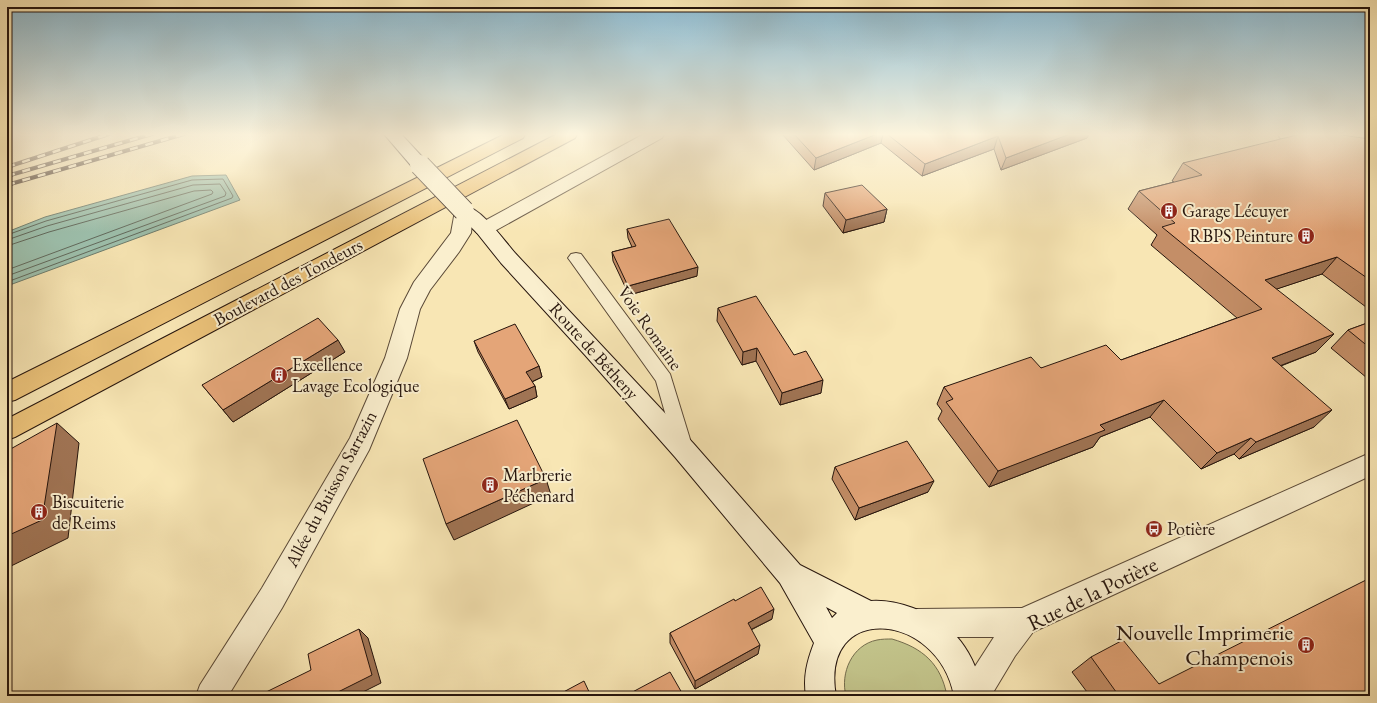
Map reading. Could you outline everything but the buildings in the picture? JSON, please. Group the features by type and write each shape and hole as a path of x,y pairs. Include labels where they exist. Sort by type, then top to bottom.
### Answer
{"highway":[{"name":"Boulevard des Tondeurs","path":"7,393 452,167"},
{"name":"Boulevard des Tondeurs","path":"11,428 507,167"},
{"path":"7,376 63,349 207,291"}],"street":[{"name":"Route de Bétheny","path":"422,167 464,211 484,229 508,258 684,450 790,574 829,642"},
{"path":"484,229 597,167"},
{"name":"Allée du Buisson Sarrazin","path":"211,696 272,598 360,443 396,358 410,309 421,287 452,248 461,233 464,211"},
{"name":"Rue de la Potière","path":"974,696 1005,646 1023,622 1370,464"},
{"name":"Route de Bétheny","path":"790,574 869,615"},
{"path":"821,696 818,684 821,661 829,642 839,629 853,620 869,615 885,614 901,616 917,623 933,633 948,647 959,664 967,683 969,696"},
{"path":"917,623 1023,622"}],"lane":[{"name":"Voie Romaine","path":"576,258 664,379 684,450"}],"green space":[{"path":"892,639 913,647 929,659 940,675 947,696 846,696 845,678 850,661 855,654 868,643"}],"water":[{"path":"226,175 240,200 7,286 7,232 45,217 192,176"}],"railway":[{"path":"7,176 39,167"},
{"path":"7,185 70,167"}],"place":[{"name":"Garage Lécuyer","path":"1169,211"},
{"name":"RBPS Peinture","path":"1306,236"},
{"name":"Excellence Lavage Ecologique","path":"279,375"},
{"name":"Marbrerie Péchenard","path":"490,485"},
{"name":"Biscuiterie de Reims","path":"39,512"},
{"name":"Potière","path":"1154,529"},
{"name":"Nouvelle Imprimerie Champenois","path":"1306,645"}]}
